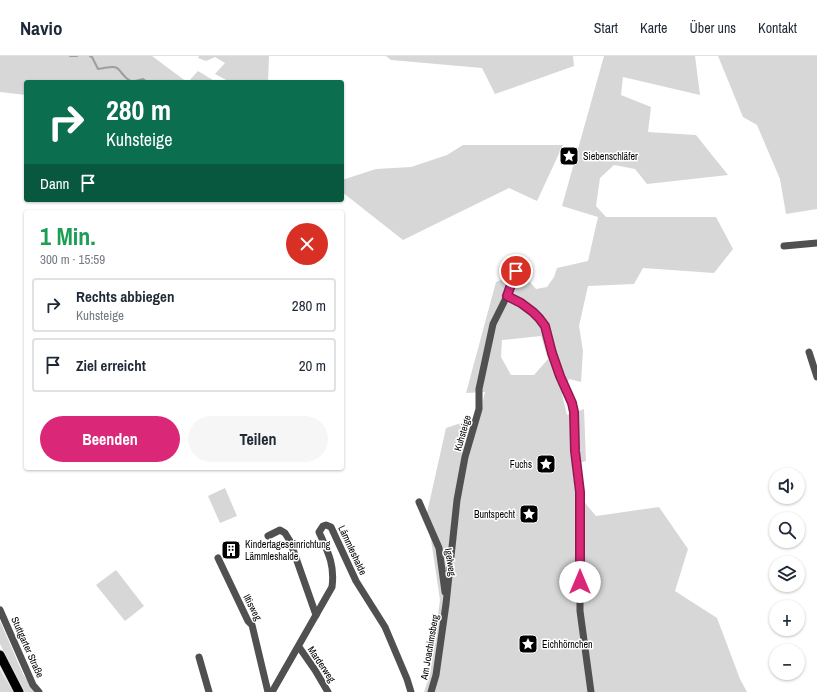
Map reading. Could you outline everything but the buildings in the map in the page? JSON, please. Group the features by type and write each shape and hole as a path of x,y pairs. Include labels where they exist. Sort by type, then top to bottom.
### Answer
{"main road":[{"path":"0,655 19,692"}],"street":[{"path":"784,246 817,243"},
{"name":"Kuhsteige","path":"446,604 457,500 465,457 479,409 479,389 493,324 507,296 516,271"},
{"path":"507,296 521,303 533,312 545,326 552,353 574,412 575,451 580,492 580,612 591,692"},
{"path":"809,352 817,377"},
{"name":"Igelweg","path":"419,502 439,548 446,604"},
{"name":"Lämmleshalde","path":"272,692 332,587 334,576 331,560 319,532 322,526 326,525 331,527 356,582 384,627 408,679 410,692"},
{"path":"268,536 280,530 288,537 316,615"},
{"name":"Iltisweg","path":"218,558 248,621 252,625 268,692"},
{"name":"Am Joachimsberg","path":"431,692 436,675 446,604"},
{"name":"Stuttgarter Straße","path":"0,610 33,685 39,692"},
{"name":"Marderweg","path":"298,647 316,670 328,692"},
{"path":"199,658 209,692"}],"shaded area":[{"path":"0,56 152,56 184,80 24,80 24,95 0,92"},
{"path":"199,56 269,56 268,80 226,80 215,74 225,63 215,57 206,61 198,58"},
{"path":"386,56 573,56 574,66 495,94 482,68 391,60"},
{"path":"604,56 695,56 700,95 623,77 621,95 651,107 648,132 696,135 728,175 647,184 635,169 614,165 600,178 596,206 606,217 716,217 733,249 714,273 643,268 634,284 588,286 579,326 583,351 581,382 569,379 562,394 567,415 584,409 586,461 572,465 575,491 596,516 659,507 688,549 675,591 717,618 740,679 747,692 424,692 430,674 440,600 427,513 446,428 479,417 485,392 466,393 496,282 521,272 536,289 547,287 554,277 557,268 588,261 598,217 562,206","holes":["541,336 548,359 534,375 511,375 501,357 502,340"]},
{"path":"718,56 817,56 817,209 786,214 780,179 757,125 743,117"},
{"path":"198,71 213,80 190,80"},
{"path":"463,145 563,145 537,201 509,188 403,240 344,194 344,179 376,169 411,167 447,155"},
{"path":"225,488 237,516 220,523 208,496"},
{"path":"116,570 144,606 125,621 96,585"},
{"path":"0,621 23,674 35,692 25,692 0,644"},
{"path":"0,669 13,692 0,692"}],"waterway":[{"path":"70,56 77,56"},
{"path":"90,56 98,69 107,67 119,69 129,80"},
{"path":"139,80 144,80"}],"place":[{"name":"Siebenschläfer","path":"569,156"},
{"name":"Fuchs","path":"546,464"},
{"name":"Buntspecht","path":"529,514"},
{"name":"Kindertageseinrichtung Lämmleshalde","path":"231,550"},
{"name":"Eichhörnchen","path":"528,644"}],"route":[{"path":"516,271 507,296 521,303 533,312 545,326 552,353 572,403 574,412 575,451 580,492 580,582"}]}
